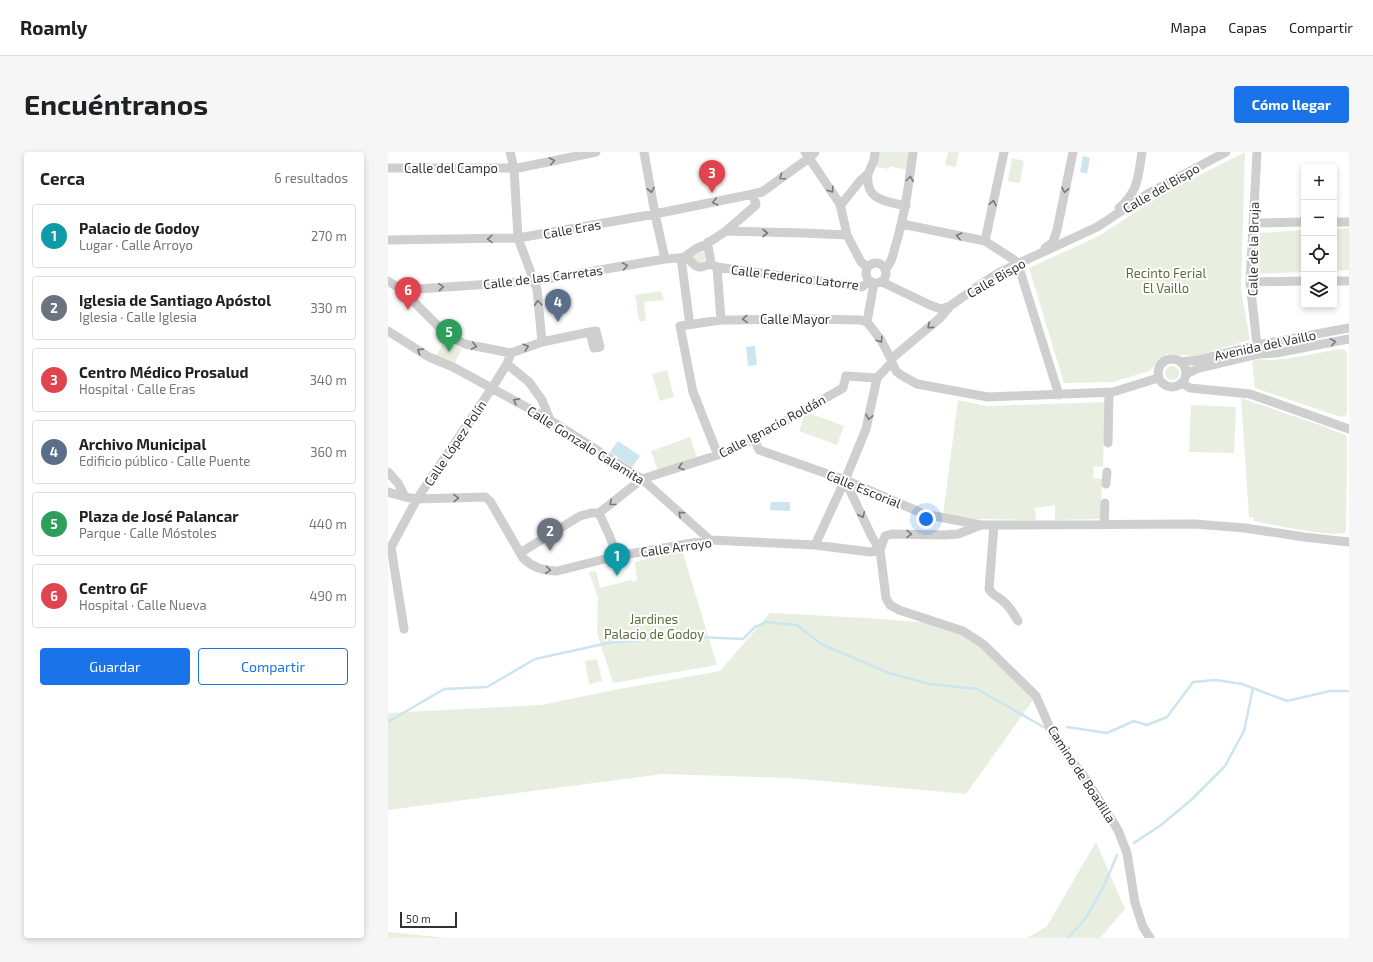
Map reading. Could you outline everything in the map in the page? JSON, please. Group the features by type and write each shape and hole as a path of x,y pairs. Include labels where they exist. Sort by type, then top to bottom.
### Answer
{"street":[{"path":"510,152 514,168 518,238 535,280 542,342"},
{"name":"Calle del Campo","path":"388,168 514,168 596,152"},
{"path":"644,152 665,259"},
{"path":"875,152 874,160 868,174 867,183 870,192 878,199 906,206"},
{"path":"913,152 906,206 890,264 884,274 878,282 872,282 867,278 867,268 871,264 877,263 882,265 884,274 884,283 925,303 942,309 950,306"},
{"path":"985,241 1004,152"},
{"path":"1031,258 1054,242 1073,152"},
{"path":"1097,227 1125,203 1133,193 1137,185 1142,152"},
{"name":"Calle del Bispo","path":"1097,227 1148,193 1226,152"},
{"name":"Calle de la Bruja","path":"1257,152 1250,282 1257,345"},
{"path":"810,154 840,204 847,235 861,262 867,268"},
{"name":"Calle Eras","path":"388,240 518,238 655,214 762,192 810,154"},
{"path":"840,206 868,174"},
{"path":"689,318 682,258 726,232 756,205 753,194"},
{"path":"1253,223 1301,222"},
{"path":"1337,222 1349,222"},
{"path":"902,224 985,241 1019,263 1059,395"},
{"name":"Calle Bispo","path":"877,378 892,360 940,318 950,306 981,284 1019,263 1097,227"},
{"path":"726,232 847,235"},
{"path":"707,244 714,265 721,320"},
{"name":"Calle de las Carretas","path":"402,290 535,280 665,259 682,258"},
{"name":"Calle Federico Latorre","path":"682,258 688,260 696,267 714,265 862,287 872,282"},
{"path":"388,281 402,290 448,336 465,344 510,353 542,342 590,332"},
{"path":"1250,282 1301,281"},
{"path":"1337,281 1349,281"},
{"path":"872,282 867,322 881,340 896,370 901,375 917,384 988,398 1109,392 1158,378"},
{"name":"Calle Mayor","path":"718,455 693,392 680,326 721,320 812,319 860,320 867,322"},
{"name":"Avenida del Vaillo","path":"1182,362 1198,360 1257,345 1349,328"},
{"name":"Calle Gonzalo Calamita","path":"388,331 429,357 453,367 550,420 642,479 710,540"},
{"name":"Avenida del Vaillo","path":"1186,374 1200,368 1258,354 1276,353 1349,339"},
{"name":"Calle López Polín","path":"404,629 392,548 417,499 492,388 507,364 510,353"},
{"path":"1172,359 1182,362 1186,370 1186,374 1182,383 1172,387 1161,383 1158,378 1159,367 1162,363 1172,359"},
{"path":"507,364 529,382 542,400 550,420"},
{"name":"Calle Ignacio Roldán","path":"642,479 718,455 754,439 843,388 846,376 877,378"},
{"path":"815,545 845,480 866,429 877,378"},
{"path":"1182,383 1190,388 1250,394 1349,429"},
{"path":"1108,443 1109,392"},
{"name":"Calle Escorial","path":"754,439 759,450 845,480 924,514 982,525"},
{"path":"388,472 398,483 405,497"},
{"path":"1106,484 1107,472"},
{"path":"520,553 580,516 599,513 642,479"},
{"path":"845,480 869,532 880,550"},
{"path":"388,492 417,499"},
{"name":"Calle Arroyo","path":"417,499 485,496 490,501 520,553 529,564 547,571 557,571 617,556 710,540 815,545 870,552 880,550"},
{"path":"1104,524 1105,503"},
{"path":"599,513 617,556"},
{"path":"869,532 885,536 892,534 944,535 958,534 982,525 1195,524 1252,529 1304,538 1349,542"},
{"path":"994,525 989,589 990,592 1003,601 1012,610 1018,621"},
{"path":"880,550 885,536"},
{"name":"Camino de Boadilla","path":"880,550 886,598 890,605 899,610 963,631 983,644 1036,696 1054,737 1085,778 1118,830 1127,853 1135,903 1143,927 1150,938"}],"green space":[{"path":"878,152 909,152 907,170 890,166 889,169 876,167"},
{"path":"948,152 959,152 956,167 945,165"},
{"name":"Recinto Ferial El Vaillo","path":"1245,152 1241,289 1250,340 1196,356 1166,354 1149,371 1113,382 1064,383 1029,268 1099,236 1168,191"},
{"path":"1012,158 1024,161 1020,183 1008,181"},
{"path":"1349,228 1349,270 1337,271 1337,229"},
{"path":"1301,230 1301,272 1257,274 1260,233"},
{"path":"700,250 706,254 706,259 699,264 692,257"},
{"path":"661,291 664,300 644,302 646,321 639,321 635,295"},
{"path":"444,342 462,348 454,365 436,356"},
{"path":"1344,349 1347,353 1347,411 1344,416 1341,417 1255,388 1252,362 1254,360 1281,359"},
{"path":"1169,366 1175,366 1179,370 1179,376 1175,380 1169,380 1165,376 1165,370"},
{"path":"667,370 674,397 660,401 652,374"},
{"path":"1241,398 1323,426 1347,437 1346,532 1340,534 1330,534 1302,530 1254,521 1253,517 1249,517"},
{"path":"958,400 986,406 1105,402 1103,467 1094,466 1093,478 1102,479 1101,519 1055,520 1055,505 1035,508 1036,520 975,519 943,515"},
{"path":"1191,405 1236,407 1234,453 1189,452"},
{"path":"806,412 844,426 837,445 799,431"},
{"path":"690,437 697,457 658,471 651,451"},
{"name":"Jardines Palacio de Godoy","path":"682,550 717,665 613,683 597,633 598,598 589,572 596,571 600,588 631,580 632,582 637,581 635,562"},
{"path":"770,613 868,618 942,624 963,631 1036,696 966,794 790,778 663,774 388,810 388,713 541,705 720,671"},
{"path":"597,659 602,681 589,684 585,661"},
{"path":"1096,842 1125,909 1100,938 1027,938 1047,926"},
{"path":"388,932 448,938 388,938"}],"water":[{"path":"1083,156 1090,158 1087,174 1080,172"},
{"path":"755,346 757,365 748,366 746,347"},
{"path":"618,441 640,456 632,467 610,452"},
{"path":"771,502 790,502 790,511 770,510"}],"waterway":[{"path":"388,722 444,689 487,687 535,659 608,643 674,636 743,639 755,627 766,622 797,625 821,644 889,673 929,684 977,689 1047,729"},
{"path":"1067,727 1107,733 1134,721 1147,725 1167,717 1193,682 1216,680 1242,684 1287,701 1330,691 1349,691"},
{"path":"1134,843 1161,825 1191,800 1225,766 1244,731 1253,688"},
{"path":"1068,938 1085,919 1103,888 1117,855"}],"place":[{"name":"Centro Médico Prosalud","path":"712,193"},
{"name":"Centro GF","path":"408,310"},
{"name":"Archivo Municipal","path":"558,322"},
{"name":"Plaza de José Palancar","path":"449,352"},
{"name":"Iglesia de Santiago Apóstol","path":"550,551"},
{"name":"Palacio de Godoy","path":"617,576"}]}
